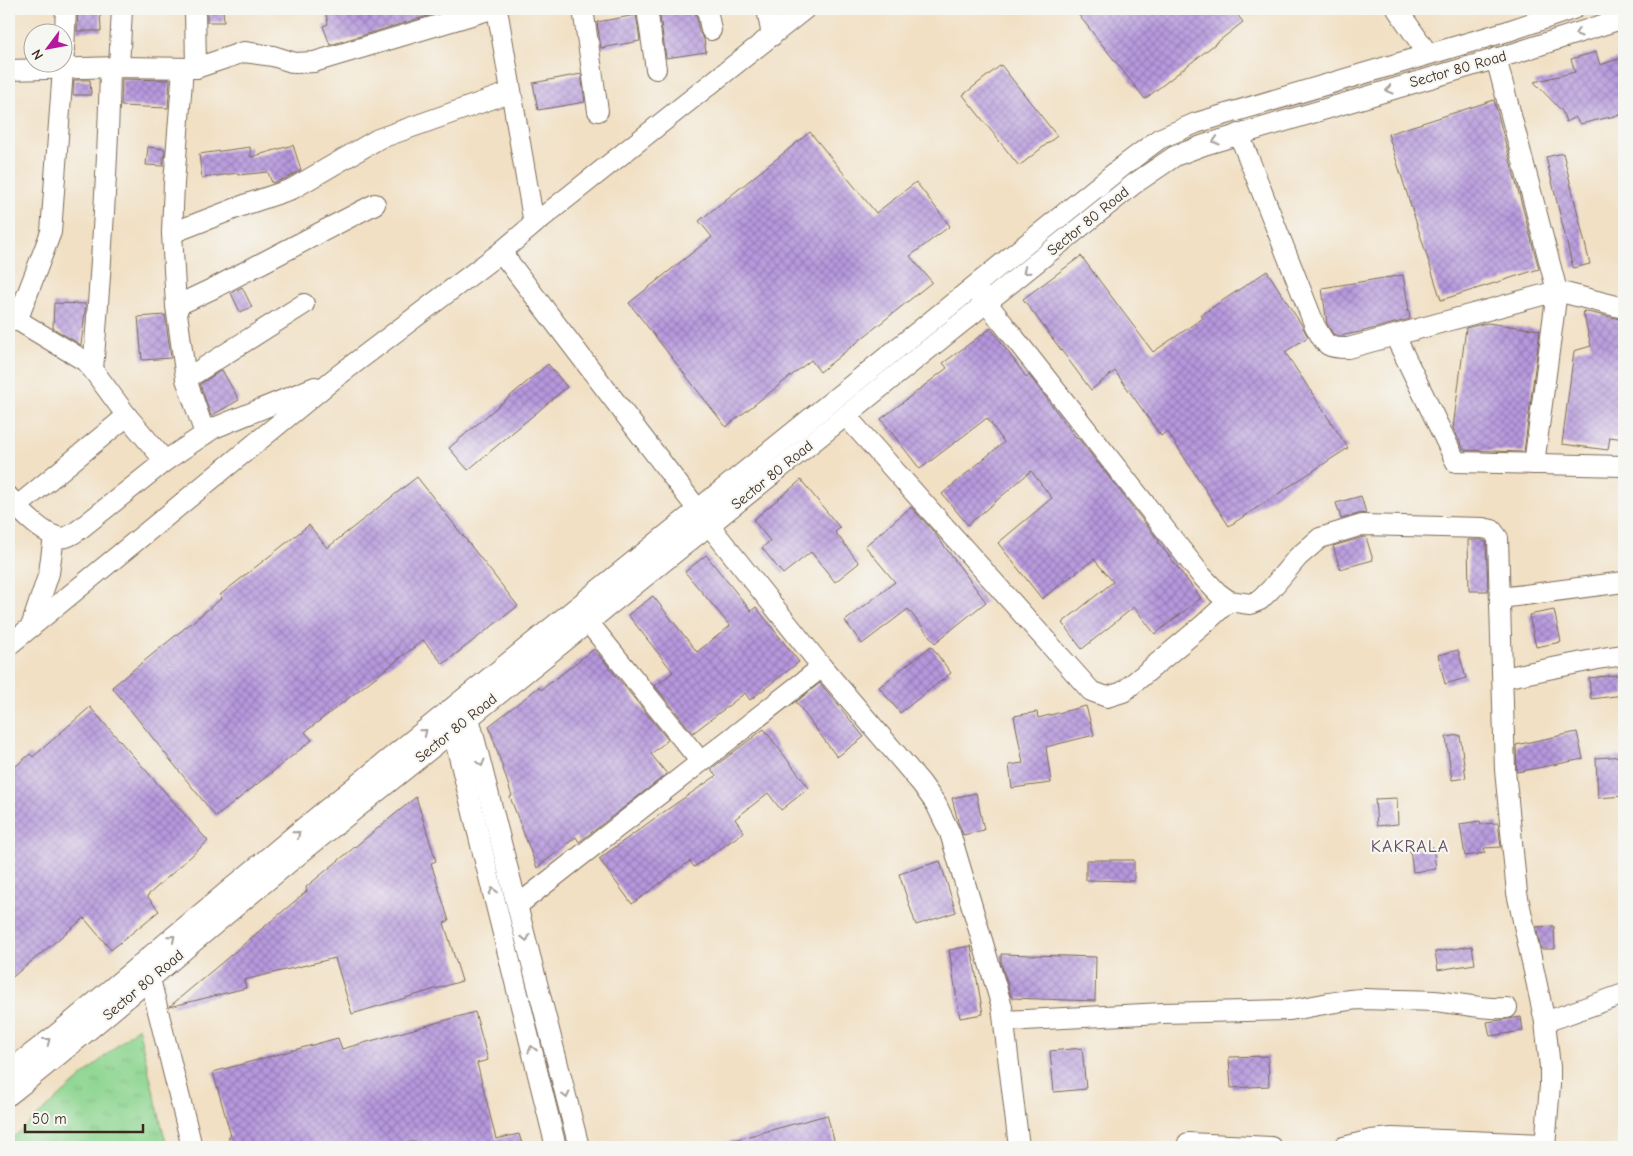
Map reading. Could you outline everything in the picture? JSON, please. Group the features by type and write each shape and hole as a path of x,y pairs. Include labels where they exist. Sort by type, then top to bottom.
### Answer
{"street":[{"path":"65,22 66,9"},
{"path":"93,370 114,68 122,9"},
{"path":"195,9 174,183 172,233 176,306 186,380 205,434"},
{"path":"72,69 189,68 244,52 273,56 295,62 314,62 492,9"},
{"path":"497,9 534,224"},
{"path":"583,9 598,111"},
{"path":"647,9 656,68"},
{"path":"707,9 711,30"},
{"path":"767,9 772,36"},
{"path":"9,645 335,378 501,252 806,9"},
{"path":"1397,9 1428,54"},
{"name":"Sector 80 Road","path":"466,708 588,622 704,518 973,286 1159,139 1196,123 1508,31 1573,9"},
{"name":"Sector 80 Road","path":"9,1071 148,970 312,844 450,721 704,518 846,416 1134,184 1175,156 1239,134 1624,18"},
{"path":"1508,31 1505,55 1557,291 1534,464"},
{"path":"9,70 22,70"},
{"path":"63,72 51,232 13,318 85,361 165,461"},
{"path":"172,233 292,189 378,139 511,92"},
{"path":"1239,134 1315,326 1326,345 1334,348 1348,348 1557,291 1624,308"},
{"path":"176,306 375,204"},
{"path":"501,252 704,518 822,667 921,783 936,804 950,833 1002,1007 1019,1147"},
{"path":"973,286 988,302 1201,575 1228,601 1250,604 1260,600 1272,589 1298,557 1320,538 1362,525 1483,528 1492,530 1498,538 1505,770 1517,893 1545,1022 1550,1067 1545,1145 1392,1138 1371,1140 1344,1147"},
{"path":"186,380 304,304"},
{"path":"1395,336 1456,462 1624,466"},
{"path":"128,416 11,506 54,536 66,537 80,529 165,461 214,428 335,378"},
{"path":"846,416 1091,690 1107,697 1123,692 1202,626 1228,601"},
{"path":"32,627 49,573 54,536"},
{"path":"1501,598 1624,582"},
{"path":"588,622 701,762"},
{"path":"1503,678 1604,658 1624,656"},
{"path":"518,905 822,667"},
{"path":"466,708 579,1147"},
{"path":"450,721 556,1147"},
{"path":"148,970 192,1147"},
{"name":"Sector 80 Road","path":"9,1094 68,1048 148,970"},
{"path":"1545,1022 1624,994"},
{"path":"1004,1021 1163,1013 1290,1010 1310,1008 1341,1000 1434,1001 1492,1009 1507,1008"},
{"path":"1188,1143 1271,1147"}],"green space":[{"path":"138,1027 167,1147 9,1147 9,1141"}],"building":[{"path":"78,9 100,9 101,31 77,31"},
{"path":"207,9 223,9 224,22 207,22"},
{"path":"325,9 451,9 330,45 323,26 328,24"},
{"path":"659,9 695,9 699,32 704,39 706,52 666,58"},
{"path":"1074,9 1233,9 1243,22 1145,99"},
{"path":"636,15 640,41 601,48 597,22"},
{"path":"1596,52 1600,65 1624,57 1624,114 1580,124 1575,117 1566,122 1562,111 1534,82 1575,72 1571,59"},
{"path":"1001,65 1057,136 1019,166 963,95"},
{"path":"581,74 585,102 538,110 533,83"},
{"path":"122,79 170,80 168,108 121,106"},
{"path":"74,80 90,80 91,95 73,95"},
{"path":"1494,100 1539,269 1441,300 1388,134"},
{"path":"810,132 876,213 916,182 950,226 910,256 932,282 820,372 811,360 726,427 629,303 712,237 699,221"},
{"path":"293,145 301,170 287,178 272,183 268,172 238,175 238,173 202,178 199,154 250,147 251,157"},
{"path":"148,147 165,149 163,166 146,165"},
{"path":"1563,153 1590,264 1573,268 1546,157"},
{"path":"1081,256 1153,352 1203,318 1201,315 1267,271 1308,337 1285,352 1348,448 1229,526 1167,431 1161,436 1115,371 1091,390 1023,299"},
{"path":"1403,275 1409,310 1406,311 1409,311 1410,319 1360,332 1339,336 1333,334 1327,324 1322,288"},
{"path":"242,287 252,307 240,312 231,293"},
{"path":"54,303 86,304 81,345 53,328"},
{"path":"1583,311 1624,320 1624,439 1610,437 1608,450 1562,444 1574,351 1591,346"},
{"path":"165,315 171,358 142,360 138,317"},
{"path":"1487,323 1540,330 1524,452 1464,450 1453,428 1466,328"},
{"path":"991,328 1026,377 1029,375 1077,439 1159,541 1201,598 1155,634 1134,607 1082,649 1062,623 1113,582 1094,559 1042,599 998,543 1052,498 1031,471 968,525 942,494 1004,442 987,418 920,469 881,419 947,368 943,363"},
{"path":"548,364 567,387 468,470 449,448"},
{"path":"222,370 239,400 211,416 200,384"},
{"path":"417,477 518,606 443,664 423,640 305,732 312,740 216,817 112,687 222,598 220,595 309,525 327,548"},
{"path":"801,480 840,528 835,532 859,563 835,582 811,552 783,574 762,548 770,541 753,520"},
{"path":"1361,496 1366,513 1341,519 1336,503"},
{"path":"911,507 933,531 986,602 935,643 908,609 862,644 845,621 895,582 865,546"},
{"path":"1366,537 1373,560 1340,569 1333,546"},
{"path":"1468,540 1482,540 1486,542 1488,591 1469,591"},
{"path":"706,555 751,611 756,607 799,662 750,700 745,693 693,733 655,686 673,672 628,615 653,596 697,652 730,626 685,572"},
{"path":"1554,610 1561,642 1536,647 1529,615"},
{"path":"931,646 951,673 900,713 879,687"},
{"path":"594,649 668,740 651,754 667,774 579,842 576,837 537,868 510,797 512,796 489,726 539,687 541,690"},
{"path":"1458,650 1466,678 1445,684 1438,655"},
{"path":"1624,674 1624,695 1591,699 1589,678"},
{"path":"820,683 864,737 837,757 796,702"},
{"path":"1086,706 1094,735 1046,747 1051,783 1012,788 1009,765 1023,763 1014,716 1037,712 1038,718"},
{"path":"90,707 208,841 147,896 159,911 111,950 84,918 9,980 9,772 30,754 33,757"},
{"path":"764,729 809,788 781,810 768,793 735,819 744,832 694,867 690,861 632,904 599,859 716,776 711,769"},
{"path":"1577,732 1583,759 1517,772 1516,745"},
{"path":"1460,735 1466,778 1452,780 1446,737"},
{"path":"1624,756 1624,796 1598,798 1596,758"},
{"path":"976,793 984,830 963,835 952,798"},
{"path":"416,797 436,861 431,863 449,921 444,923 462,981 352,1014 335,958 244,980 246,988 169,1007 307,891 306,887"},
{"path":"1397,798 1398,824 1377,826 1375,799"},
{"path":"1480,821 1481,824 1498,823 1501,847 1484,848 1485,853 1465,856 1460,824"},
{"path":"1433,847 1436,869 1413,872 1410,850"},
{"path":"1086,860 1134,860 1134,881 1086,880"},
{"path":"940,861 956,912 916,925 899,874"},
{"path":"1554,926 1555,949 1541,949 1536,927"},
{"path":"971,946 983,1014 960,1018 949,950"},
{"path":"1472,946 1475,964 1438,970 1435,952"},
{"path":"1001,954 1096,957 1095,1001 1012,998 1001,963"},
{"path":"475,1012 488,1060 477,1063 496,1139 519,1134 523,1147 417,1147 416,1141 391,1147 231,1147 228,1137 231,1136 213,1072 338,1038 342,1049"},
{"path":"1521,1017 1523,1031 1490,1036 1487,1022"},
{"path":"1082,1048 1086,1089 1054,1092 1050,1051"},
{"path":"1268,1056 1269,1086 1231,1088 1229,1057"},
{"path":"827,1115 836,1147 723,1147 723,1143"}],"district":[{"name":"KAKRALA","path":"1410,846"}]}
